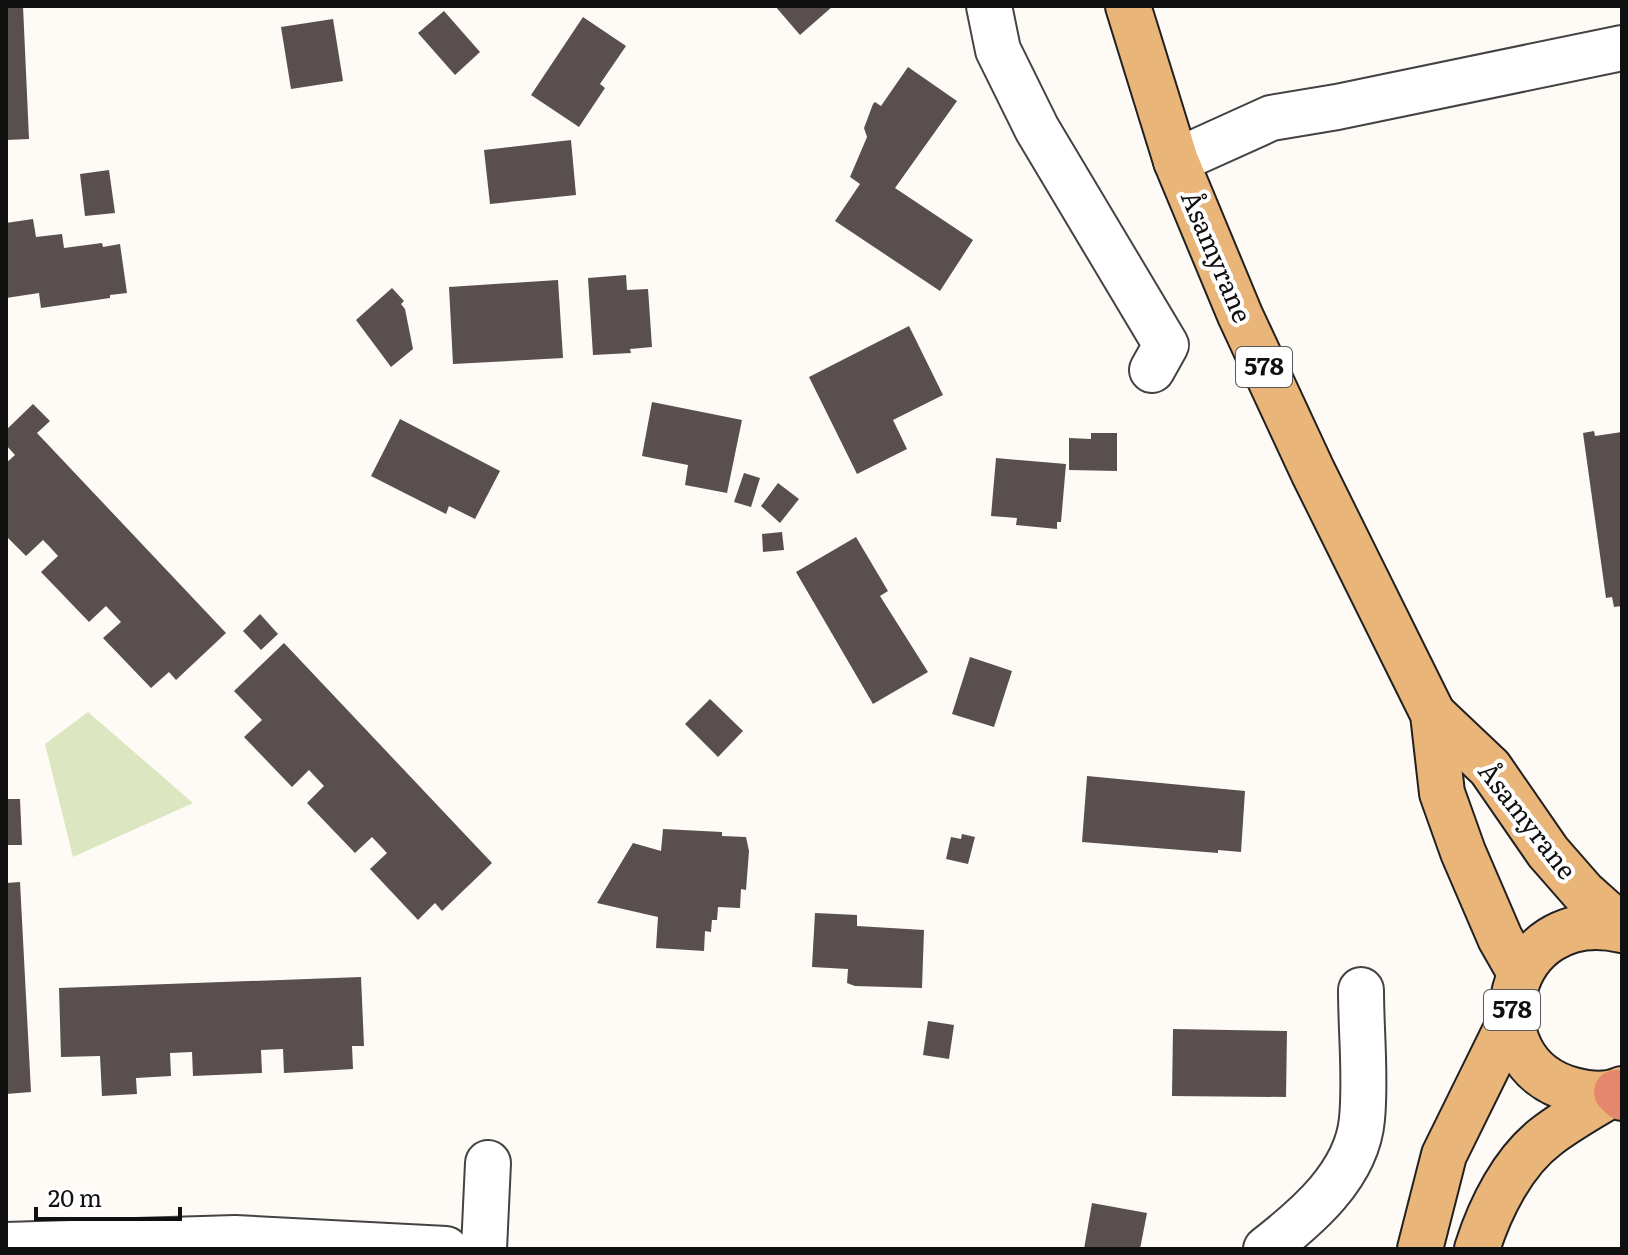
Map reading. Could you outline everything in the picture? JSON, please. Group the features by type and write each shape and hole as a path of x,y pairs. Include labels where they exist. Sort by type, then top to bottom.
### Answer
{"main road":[{"name":"Åsamyrane","path":"1128,6 1176,161 1240,315 1433,714 1442,793 1463,852 1500,938 1520,973"},
{"name":"Åsamyrane","path":"1433,714 1490,768 1548,852 1583,892 1622,928"},
{"name":"578","path":"1620,1093 1587,1094 1559,1086 1536,1069 1519,1046 1512,1017 1513,995 1520,973 1534,952 1554,937 1578,928 1622,928"},
{"name":"578","path":"1420,1249 1444,1155 1512,1017"},
{"name":"578","path":"1477,1249 1498,1197 1528,1154 1547,1135 1620,1093"}],"street":[{"path":"989,6 998,50 1037,129 1166,345 1152,370"},
{"path":"1176,161 1271,118 1622,48"},
{"path":"1266,1249 1333,1188 1353,1152 1362,1121 1361,990"},
{"path":"484,1249 488,1163"},
{"path":"6,1245 235,1238 446,1249"}],"green space":[{"path":"88,712 193,803 73,857 45,744"}],"building":[{"path":"6,6 23,6 29,139 6,140"},
{"path":"775,6 833,6 800,35"},
{"path":"444,11 480,52 455,75 418,33"},
{"path":"583,17 626,46 600,84 605,88 579,127 531,95"},
{"path":"333,19 343,81 291,89 281,27"},
{"path":"908,67 957,101 895,188 973,240 940,291 835,221 860,184 850,177 867,137 864,128 873,104 875,102 881,106"},
{"path":"571,140 576,195 490,204 484,150"},
{"path":"109,170 115,213 85,216 80,174"},
{"path":"33,219 36,237 62,234 64,248 120,244 127,293 41,308 39,293 6,298 6,223"},
{"path":"626,275 627,290 648,289 652,347 630,349 631,353 593,355 588,278"},
{"path":"558,280 563,358 453,364 449,287"},
{"path":"392,288 404,301 401,304 405,309 413,349 391,367 356,320"},
{"path":"909,326 943,395 893,420 907,449 857,474 809,377"},
{"path":"652,402 742,420 727,493 685,485 688,465 642,456"},
{"path":"33,404 50,421 37,433 226,633 176,680 169,672 151,688 103,638 121,622 106,606 89,622 41,572 58,556 49,546 43,540 26,556 6,536 6,463 15,455 6,445 6,430"},
{"path":"400,419 500,471 475,519 449,506 446,514 371,476"},
{"path":"1594,431 1595,436 1622,432 1622,606 1614,607 1612,597 1606,598 1583,433"},
{"path":"1091,433 1117,433 1117,471 1069,470 1069,438 1091,439"},
{"path":"996,458 1066,464 1061,522 1057,522 1057,529 1016,525 1017,518 991,516"},
{"path":"744,473 760,478 751,507 734,502"},
{"path":"778,483 799,499 780,523 761,506"},
{"path":"782,532 784,550 763,552 762,534"},
{"path":"856,537 888,591 880,596 928,672 873,704 796,572"},
{"path":"260,614 278,634 261,650 243,631"},
{"path":"284,643 492,863 442,911 435,903 418,920 370,869 387,853 372,837 355,853 307,803 324,786 309,770 292,787 244,737 262,720 234,691"},
{"path":"970,657 1012,671 994,727 952,714"},
{"path":"710,699 743,731 718,757 685,724"},
{"path":"1087,776 1245,791 1241,852 1218,850 1218,853 1082,842"},
{"path":"6,799 20,799 22,845 6,845"},
{"path":"663,829 722,832 722,836 746,837 749,851 746,890 741,889 740,908 718,907 717,920 712,920 711,932 705,931 704,951 656,948 658,917 597,903 633,843 661,851"},
{"path":"962,834 975,837 968,864 946,859 951,837 961,839"},
{"path":"20,882 31,1092 6,1094 6,883"},
{"path":"815,913 857,915 857,926 924,930 922,988 855,986 847,983 848,969 812,967"},
{"path":"361,977 364,1046 352,1046 353,1069 284,1073 283,1049 261,1050 262,1073 193,1076 192,1052 170,1053 171,1076 136,1078 137,1094 102,1096 100,1056 61,1057 59,988"},
{"path":"928,1021 954,1025 949,1059 923,1055"},
{"path":"1173,1029 1287,1031 1286,1097 1172,1096"},
{"path":"1092,1203 1147,1213 1140,1249 1084,1249"}]}
